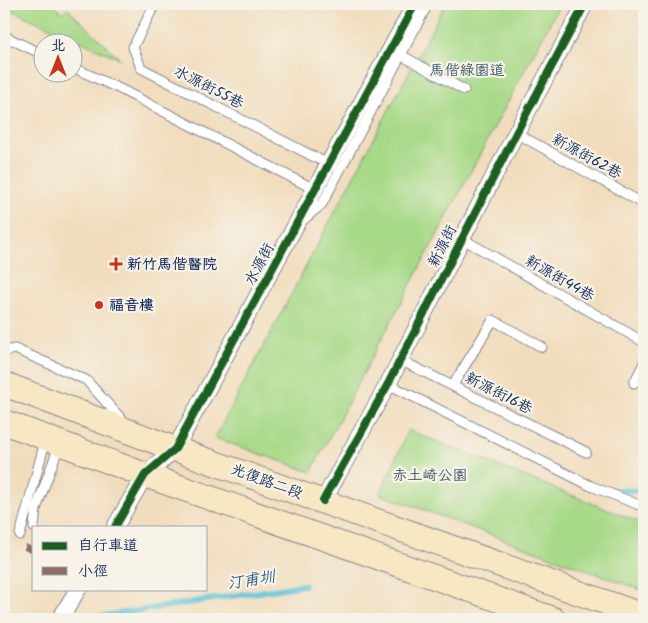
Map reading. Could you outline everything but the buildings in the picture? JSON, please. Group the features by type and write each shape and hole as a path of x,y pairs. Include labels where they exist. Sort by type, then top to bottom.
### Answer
{"main road":[{"name":"光復路二段","path":"4,384 136,434 644,616"},
{"path":"4,422 146,475 553,619"}],"street":[{"name":"水源街","path":"116,526 146,475 175,448 415,4"},
{"name":"新源街","path":"323,501 388,384 461,238 585,4"},
{"path":"60,619 77,590"}],"lane":[{"name":"水源街55巷","path":"155,4 133,47 141,68 328,164"},
{"path":"294,228 322,204 428,4"},
{"path":"4,36 32,49"},
{"path":"401,55 464,90"},
{"path":"82,72 120,89 314,190"},
{"name":"新源街62巷","path":"516,133 644,204"},
{"name":"新源街44巷","path":"461,238 644,342"},
{"path":"453,385 493,320 542,347"},
{"path":"4,351 15,349 86,380 136,434"},
{"name":"新源街16巷","path":"400,360 586,452"},
{"path":"634,383 644,363"},
{"path":"388,384 590,486 644,507"},
{"path":"34,526 36,509 53,440"},
{"path":"20,536 53,440"}],"green space":[{"path":"4,4 53,4 62,13 67,8 120,59 82,42 82,32 60,32 4,7"},
{"name":"馬偕綠園道","path":"445,4 560,4 311,472 215,438"},
{"name":"赤土崎公園","path":"408,430 644,524 644,591 380,494"}],"waterway":[{"name":"汀甫圳","path":"611,490 644,491"},
{"name":"汀甫圳","path":"85,619 304,585"}],"marked path":[{"path":"25,547 32,550"}],"cycle path":[{"path":"116,526 145,475 175,449 415,4"},
{"path":"323,501 388,384 516,133 585,4"}],"place":[{"name":"新竹馬偕醫院","path":"116,264"},
{"name":"福音樓","path":"99,305"}]}
